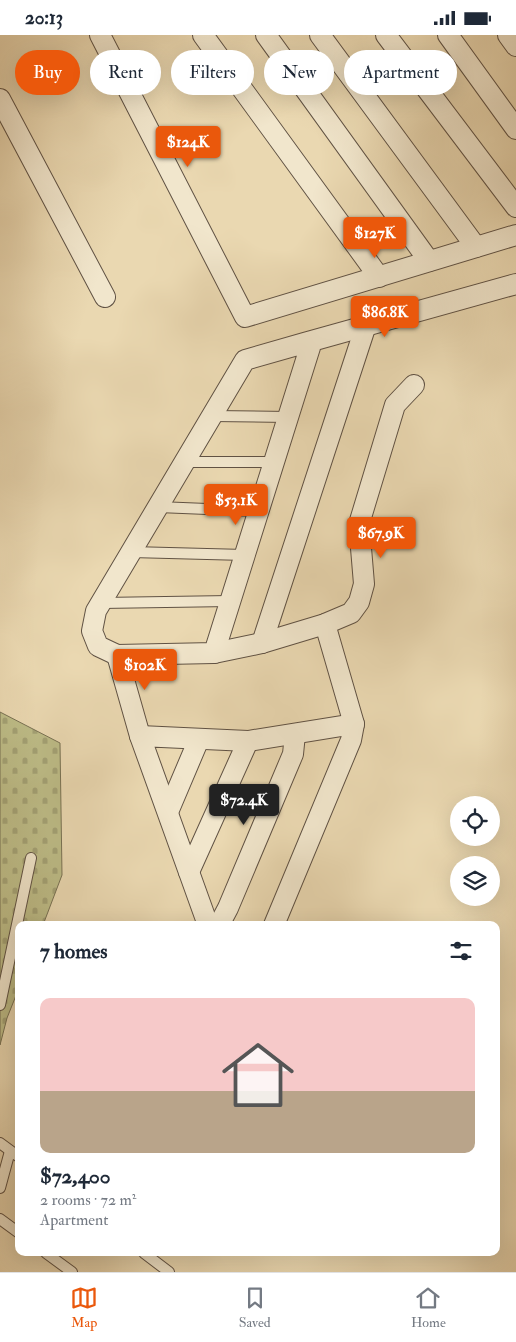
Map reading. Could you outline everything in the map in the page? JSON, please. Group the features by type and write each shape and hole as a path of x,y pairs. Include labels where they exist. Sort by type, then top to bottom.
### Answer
{"street":[{"path":"100,35 245,317 516,235"},
{"path":"203,35 379,277"},
{"path":"266,35 430,261"},
{"path":"320,35 476,247"},
{"path":"386,35 516,207"},
{"path":"448,35 516,129"},
{"path":"508,35 516,46"},
{"path":"0,99 106,297"},
{"path":"414,385 395,405 359,524 364,584 359,602 351,613 324,624 262,643 214,653 117,655 98,647 92,631 96,611 245,361 366,325 516,284"},
{"path":"262,643 366,325"},
{"path":"214,653 312,341"},
{"path":"276,921 351,740 354,724 324,624"},
{"path":"117,655 140,736 207,921"},
{"path":"140,736 248,741 354,724"},
{"path":"221,921 293,754 295,734"},
{"path":"168,812 199,739"},
{"path":"189,872 248,741"}],"lane":[{"path":"212,416 288,417"},
{"path":"185,462 274,461"},
{"path":"158,507 259,511"},
{"path":"132,552 245,555"},
{"path":"101,603 230,601"},
{"path":"18,921 31,858"},
{"path":"0,1005 15,934"},
{"path":"0,1143 14,1154 0,1189"},
{"path":"0,1219 15,1230"},
{"path":"50,1256 72,1272"},
{"path":"148,1256 170,1272"}],"green space":[{"path":"0,712 60,743 62,875 45,921 15,921 15,998 7,1018 0,1045"}]}
